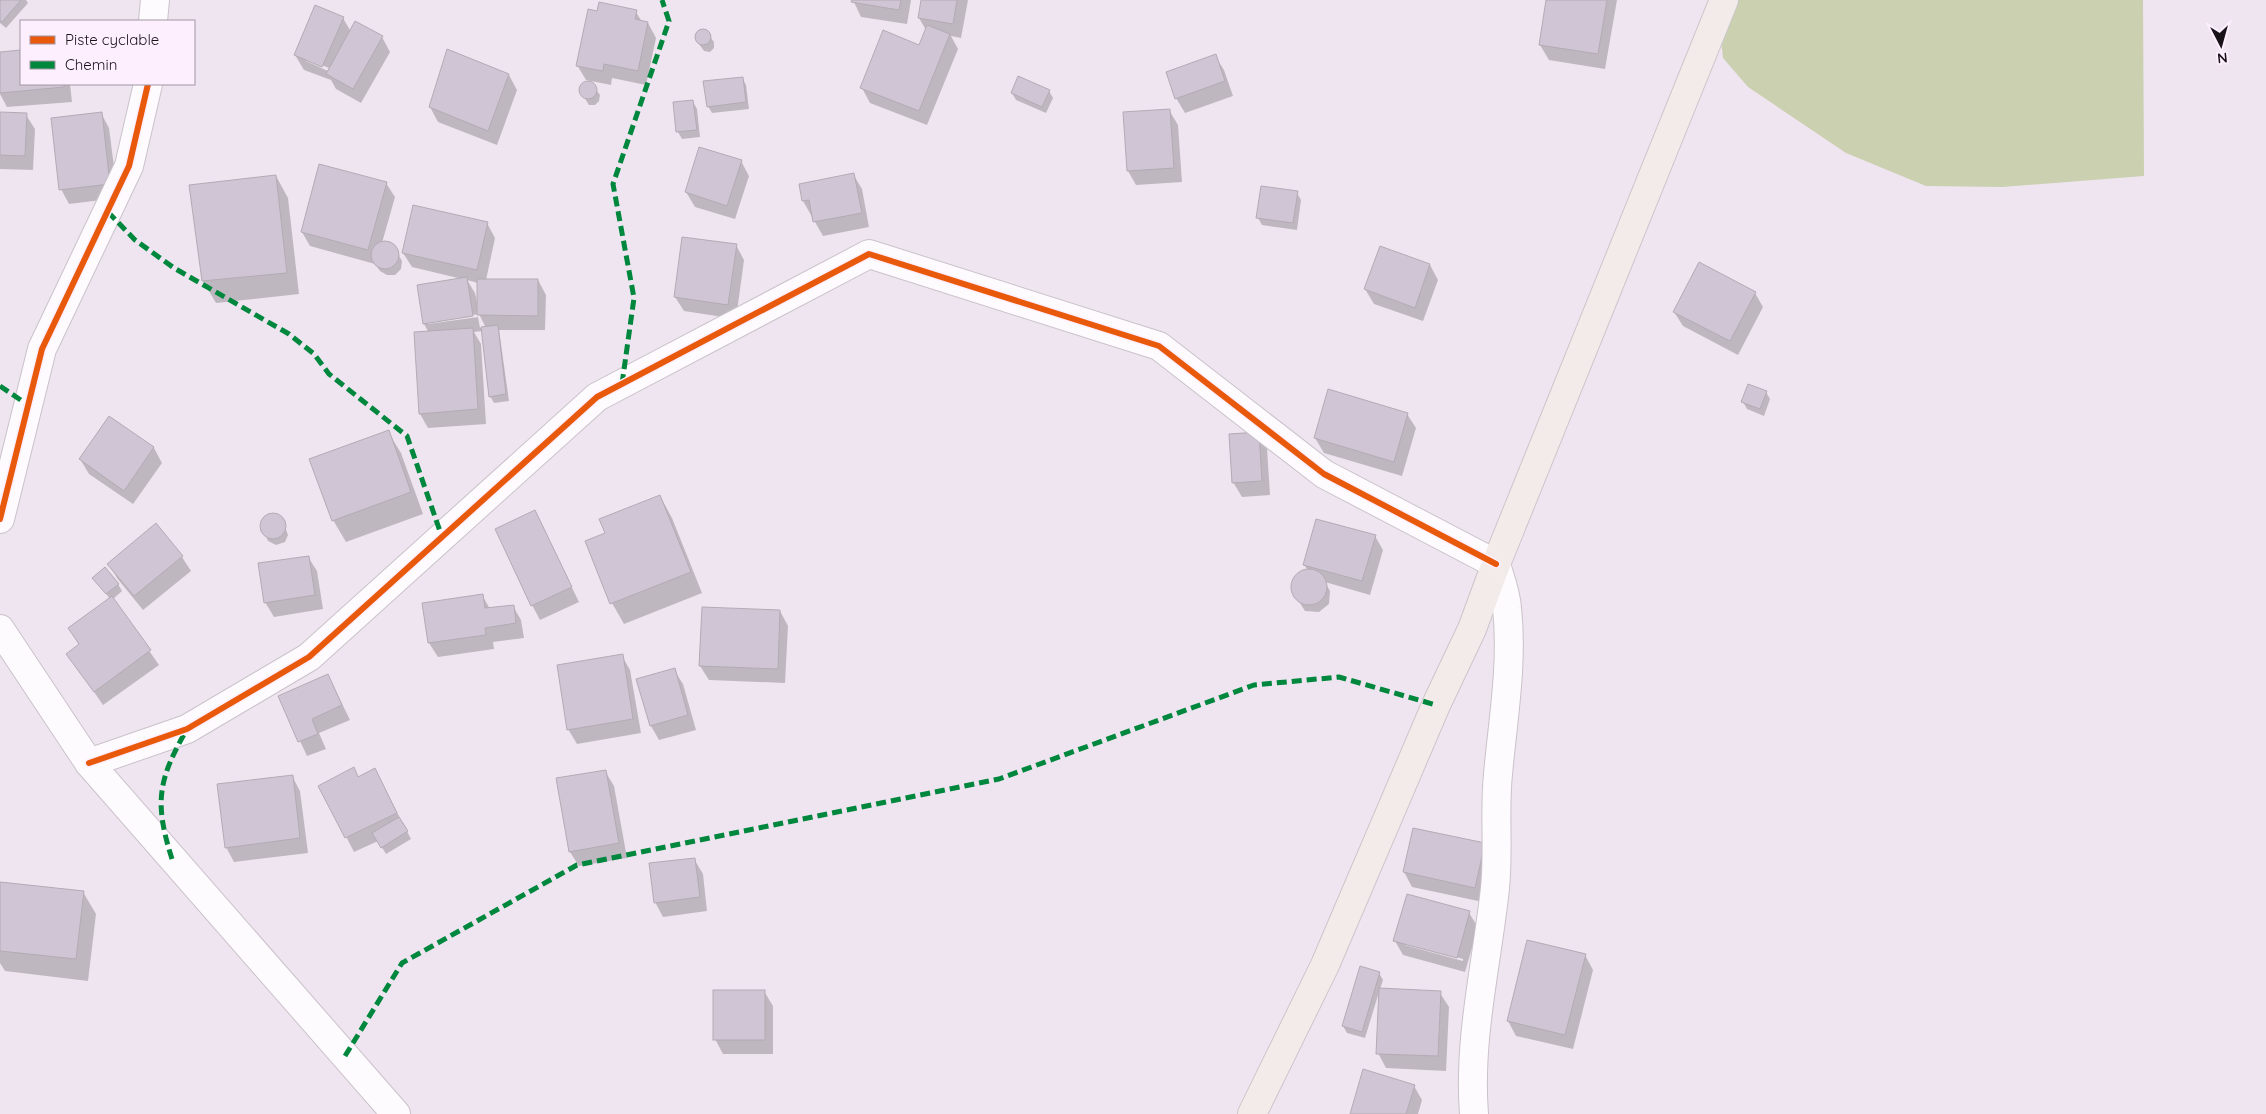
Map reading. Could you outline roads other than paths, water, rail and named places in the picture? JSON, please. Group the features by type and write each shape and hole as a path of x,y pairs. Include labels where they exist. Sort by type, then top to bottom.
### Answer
{"highway":[{"path":"1252,1114 1324,965 1436,705 1472,629 1496,564 1724,0"}],"street":[{"path":"153,20 155,0"},
{"path":"0,519 42,349 130,166 148,85"},
{"path":"89,763 188,729 309,657 597,397 869,254 1159,346 1324,474 1496,564 1507,607 1508,696 1496,802 1495,883 1490,936 1475,1020 1472,1084 1474,1114"},
{"path":"0,629 89,763 396,1114"}]}
